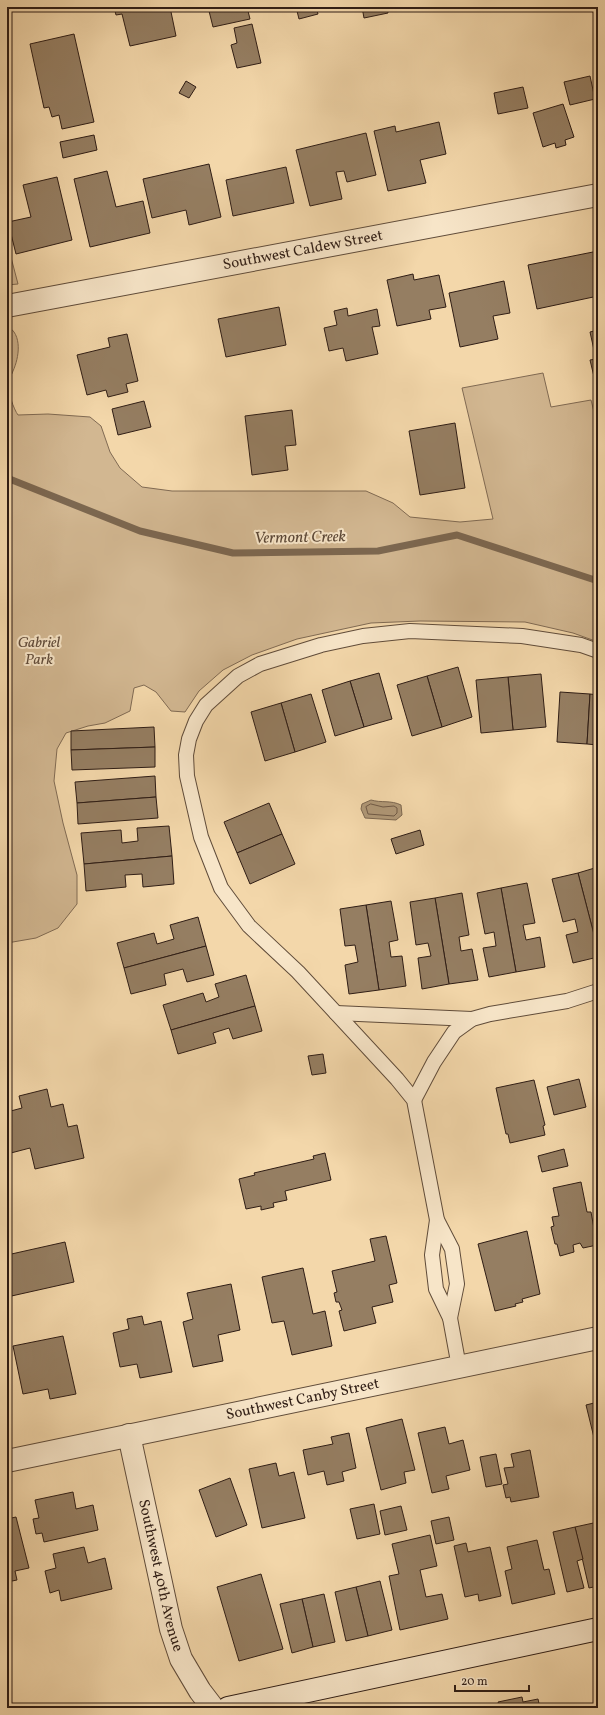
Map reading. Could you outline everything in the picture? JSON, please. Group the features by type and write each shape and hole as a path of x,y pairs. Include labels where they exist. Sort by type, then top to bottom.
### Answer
{"street":[{"name":"Southwest Caldew Street","path":"7,306 598,194"},
{"name":"Southwest Canby Street","path":"7,1461 598,1338"},
{"name":"Southwest 40th Avenue","path":"129,1435 171,1629 181,1659 200,1691 213,1708"},
{"path":"228,1708 598,1629"}],"lane":[{"path":"450,1318 457,1284 452,1249 437,1220 414,1100 397,1079 298,972 249,926 221,888 201,837 187,776 186,755 189,738 196,721 206,705 238,676 260,664 321,645 363,636 410,631 522,636 581,645 598,651"},
{"path":"336,1013 472,1019 490,1014 567,1001 598,991"},
{"path":"414,1100 434,1062 454,1032 472,1019"},
{"path":"437,1220 432,1255 436,1289 450,1318 459,1367"}],"path":[{"path":"592,7 595,15 598,44"}],"green space":[{"path":"7,242 18,284 7,285"},
{"name":"Gabriel Park","path":"7,326 16,335 18,340 17,360 8,386 11,400 18,415 48,414 90,417 101,426 110,452 120,468 142,487 172,491 366,491 393,503 410,517 460,522 493,519 462,388 543,373 551,407 591,400 598,428 598,642 573,633 525,622 420,621 371,623 297,639 252,655 223,670 199,691 185,712 171,711 156,692 144,685 134,688 130,711 105,723 88,726 66,733 57,749 54,781 63,823 77,875 77,904 58,928 36,938 7,943"}],"water":[{"path":"371,800 401,805 402,815 396,820 365,818 361,809 362,804"}],"building":[{"path":"114,7 170,7 176,36 130,46 122,14 116,15"},
{"path":"208,7 247,7 250,19 213,27"},
{"path":"296,7 316,7 318,14 299,19"},
{"path":"362,7 387,7 388,13 364,18"},
{"path":"252,24 261,63 237,68 231,45 237,43 234,28"},
{"path":"74,34 94,122 62,129 59,115 52,117 49,107 44,108 30,44"},
{"path":"590,76 595,99 570,105 564,82"},
{"path":"186,81 196,87 189,98 179,93"},
{"path":"523,87 528,108 498,114 494,93"},
{"path":"563,104 574,137 565,140 566,145 556,148 555,143 543,147 533,113"},
{"path":"439,122 446,154 420,160 426,183 388,191 374,131 395,126 396,132"},
{"path":"366,133 376,175 347,182 344,171 336,172 342,199 310,206 296,150"},
{"path":"94,135 97,150 63,158 60,142"},
{"path":"209,164 221,217 189,225 186,210 152,218 143,179"},
{"path":"286,167 294,203 233,216 226,180"},
{"path":"107,171 116,207 143,201 150,233 90,247 74,179"},
{"path":"57,177 72,240 16,254 8,222 31,217 23,185"},
{"path":"598,251 598,296 537,309 528,265"},
{"path":"413,274 414,280 439,275 446,307 429,310 431,319 397,326 387,280"},
{"path":"504,281 510,313 493,316 498,339 460,347 449,293"},
{"path":"279,307 286,345 226,357 218,319"},
{"path":"347,308 348,316 377,309 380,326 372,327 378,354 346,361 343,348 329,351 324,328 337,325 334,311"},
{"path":"598,330 597,389 590,360 596,359 590,332"},
{"path":"127,334 138,381 126,384 128,392 108,397 106,390 87,395 77,355 110,347 108,338"},
{"path":"144,401 151,427 118,435 112,409"},
{"path":"292,410 296,445 285,446 288,470 252,475 245,416"},
{"path":"455,423 465,488 420,495 409,431"},
{"path":"458,667 472,717 442,727 427,676"},
{"path":"379,673 392,719 364,727 350,681"},
{"path":"541,674 546,727 513,730 508,677"},
{"path":"427,676 442,727 412,736 397,685"},
{"path":"508,677 513,730 481,733 476,680"},
{"path":"350,681 364,727 335,736 322,690"},
{"path":"560,692 590,694 587,744 557,742"},
{"path":"311,694 326,742 295,752 281,703"},
{"path":"590,694 598,695 598,745 587,744"},
{"path":"281,703 295,752 265,761 251,712"},
{"path":"154,727 155,747 71,750 71,731"},
{"path":"155,747 155,767 72,770 71,750"},
{"path":"155,776 156,797 77,803 75,782"},
{"path":"156,797 158,818 78,824 77,803"},
{"path":"269,803 282,834 237,853 224,822"},
{"path":"169,826 172,856 84,864 81,833 121,830 122,843 138,841 137,828"},
{"path":"420,830 424,845 396,854 391,839"},
{"path":"282,834 295,864 250,884 237,853"},
{"path":"172,856 174,884 143,887 142,874 125,875 126,887 86,891 84,864"},
{"path":"598,867 598,950 578,873"},
{"path":"578,873 598,950 598,957 573,963 566,935 578,932 575,919 563,922 552,879"},
{"path":"527,883 535,923 523,925 526,940 540,937 545,967 516,972 501,888"},
{"path":"501,888 516,972 489,977 483,948 496,946 494,932 485,934 477,893"},
{"path":"462,893 469,935 459,937 461,951 472,949 478,980 449,984 435,898"},
{"path":"435,898 449,984 422,989 418,958 431,956 428,943 416,945 410,902"},
{"path":"391,901 398,940 389,942 391,957 402,956 406,986 379,990 366,905"},
{"path":"366,905 379,990 349,994 345,965 358,962 355,945 345,946 340,909"},
{"path":"198,917 206,946 124,968 117,943 154,933 157,944 174,939 170,925"},
{"path":"206,946 214,975 187,982 183,969 164,974 166,985 131,994 124,968"},
{"path":"246,975 255,1006 171,1030 163,1005 203,993 206,1002 219,997 215,984"},
{"path":"255,1006 262,1031 233,1039 229,1028 213,1033 216,1043 178,1054 171,1030"},
{"path":"323,1054 326,1073 312,1075 308,1056"},
{"path":"579,1079 586,1107 554,1115 547,1087"},
{"path":"534,1080 545,1125 543,1126 545,1135 510,1143 508,1134 506,1134 496,1088"},
{"path":"47,1089 51,1107 63,1104 68,1127 77,1125 84,1158 35,1169 30,1148 7,1154 7,1112 22,1108 19,1096"},
{"path":"564,1149 568,1166 542,1172 538,1156"},
{"path":"325,1153 331,1180 285,1191 287,1200 273,1203 274,1207 261,1210 261,1206 246,1209 239,1179 255,1175 254,1173 314,1159 313,1156"},
{"path":"581,1182 587,1212 591,1212 597,1245 583,1248 580,1243 573,1245 574,1252 560,1256 557,1244 555,1244 551,1227 554,1226 552,1217 559,1216 553,1188"},
{"path":"527,1231 540,1294 522,1299 523,1302 515,1304 516,1306 495,1311 478,1244"},
{"path":"386,1236 397,1283 389,1285 393,1302 372,1307 376,1323 344,1331 339,1311 342,1310 339,1302 336,1302 334,1293 337,1292 332,1271 375,1261 370,1239"},
{"path":"65,1242 74,1282 7,1297 7,1255"},
{"path":"303,1268 313,1314 325,1311 332,1346 292,1355 284,1321 272,1323 262,1277"},
{"path":"231,1284 240,1330 218,1335 223,1361 193,1367 183,1322 193,1319 187,1293"},
{"path":"142,1316 144,1325 161,1321 172,1372 140,1378 137,1364 120,1367 113,1333 129,1329 127,1319"},
{"path":"63,1336 76,1394 50,1399 48,1389 23,1394 13,1346"},
{"path":"598,1402 598,1454 586,1405"},
{"path":"402,1419 415,1470 404,1472 406,1483 381,1490 366,1428"},
{"path":"445,1427 449,1444 463,1440 470,1470 446,1476 449,1489 432,1493 418,1433"},
{"path":"349,1433 356,1468 342,1472 344,1481 327,1485 324,1471 308,1475 303,1450 333,1444 331,1437"},
{"path":"530,1450 539,1497 511,1502 510,1497 506,1498 503,1485 508,1484 504,1468 514,1467 511,1454"},
{"path":"496,1454 502,1484 486,1487 480,1457"},
{"path":"276,1463 279,1476 294,1472 305,1518 262,1528 249,1469"},
{"path":"230,1478 247,1525 216,1537 199,1490"},
{"path":"73,1492 76,1509 93,1505 98,1530 44,1542 42,1533 36,1534 33,1519 39,1518 35,1500"},
{"path":"374,1504 380,1534 357,1539 350,1509"},
{"path":"401,1506 407,1530 385,1535 380,1511"},
{"path":"16,1517 29,1568 15,1571 17,1580 7,1582 7,1519"},
{"path":"449,1517 454,1540 436,1544 431,1521"},
{"path":"598,1522 598,1586 589,1588 575,1527"},
{"path":"575,1527 583,1559 577,1561 584,1588 567,1592 553,1532"},
{"path":"430,1535 437,1566 420,1570 426,1597 442,1594 448,1619 400,1630 389,1576 399,1574 392,1544"},
{"path":"537,1540 544,1570 549,1569 555,1594 512,1604 505,1571 512,1569 507,1547"},
{"path":"466,1543 468,1552 490,1547 501,1596 479,1601 478,1594 465,1597 454,1546"},
{"path":"84,1547 88,1563 105,1558 112,1589 61,1601 59,1590 50,1593 45,1571 56,1568 53,1554"},
{"path":"261,1574 283,1649 239,1661 217,1587"},
{"path":"380,1581 392,1630 368,1636 356,1587"},
{"path":"356,1587 368,1636 346,1641 335,1592"},
{"path":"324,1594 335,1642 313,1647 302,1599"},
{"path":"302,1599 313,1647 292,1653 280,1604"},
{"path":"522,1697 523,1702 538,1699 540,1708 500,1708 498,1702"}],"waterway":[{"name":"Vermont Creek","path":"7,478 140,531 233,553 378,551 457,535 598,581"}]}
